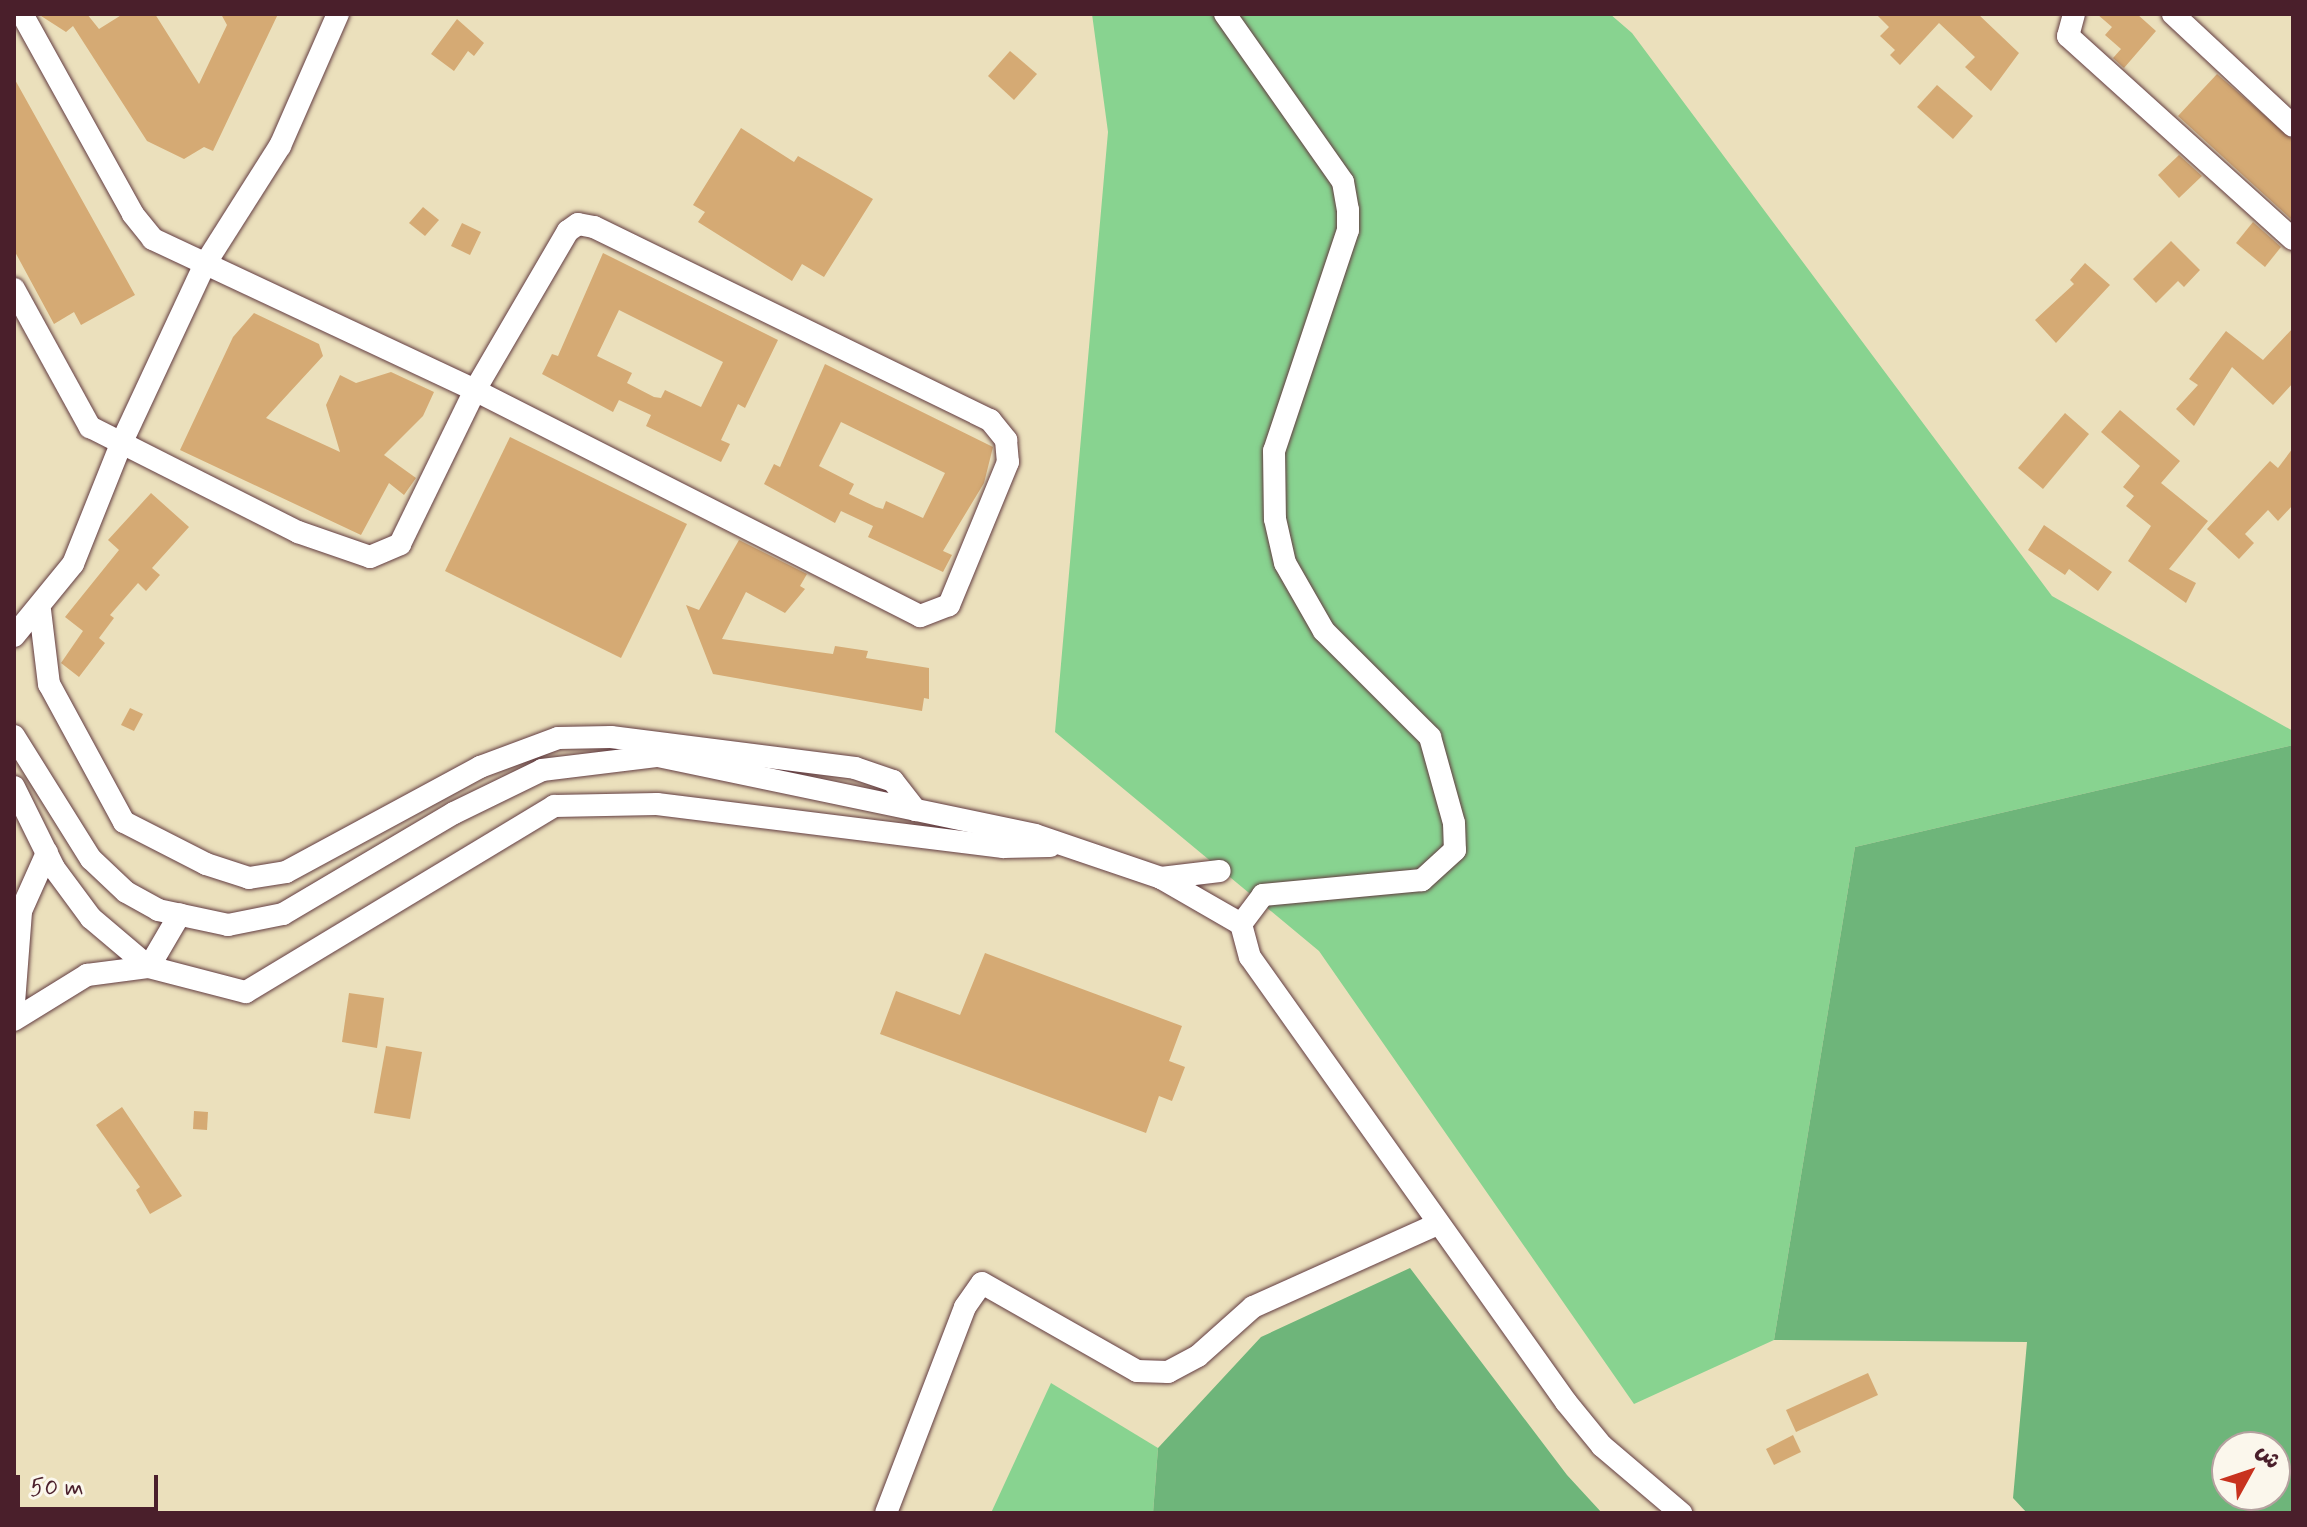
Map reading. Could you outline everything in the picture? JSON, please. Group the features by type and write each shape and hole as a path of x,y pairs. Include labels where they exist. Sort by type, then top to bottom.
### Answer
{"street":[{"path":"14,289 90,427 298,532 370,557 400,544 475,390 568,231 578,224 594,227 990,420 1006,440 1008,462 949,605 920,616 475,390 153,239 133,214 22,14"},
{"path":"14,636 40,610 73,564 121,444 205,264 280,146 338,14"},
{"path":"1225,14 1343,182 1348,210 1343,244 1291,386 1274,451 1275,519 1285,563 1324,631 1430,737 1454,823 1455,850 1422,880 1263,895 1241,924"},
{"path":"2074,14 2068,36 2293,239"},
{"path":"2173,14 2293,126"},
{"path":"40,610 49,684 124,822 206,864 249,878 286,872 480,767 558,738 611,737 855,768 893,781 916,810"},
{"path":"14,736 91,859 126,892 158,910 228,925 283,914 454,813 542,770 658,756 916,810 1067,846 1161,878 1241,924 1250,957 1438,1224 1593,1435 1681,1513"},
{"path":"14,787 47,853 91,918 149,967"},
{"path":"14,1020 87,975 149,967 246,992 554,806 657,804 1003,847 1067,846"},
{"path":"14,1003 21,911 47,853"},
{"path":"1161,878 1220,871"},
{"path":"149,967 180,914"},
{"path":"886,1513 965,1307 982,1283 1137,1371 1168,1372 1198,1356 1253,1307 1438,1224"}],"green space":[{"path":"1092,14 1610,14 1632,33 2052,596 2293,731 2293,745 1855,847 1774,1340 1634,1404 1319,951 1055,732 1108,132"},
{"path":"2293,745 2293,1513 2027,1513 2013,1498 2027,1342 1774,1340 1855,847"},
{"path":"1410,1268 1567,1475 1602,1513 1153,1513 1158,1448 1261,1337"},
{"path":"1051,1383 1158,1448 1153,1513 991,1513"}],"building":[{"path":"38,14 87,14 99,29 123,14 155,14 199,84 227,25 221,14 278,14 213,151 204,147 184,159 147,141 73,26 66,32"},
{"path":"1876,14 1978,14 2019,53 1991,91 1965,67 1975,57 1939,23 1900,65 1890,55 1895,50 1880,36 1889,27"},
{"path":"2097,14 2137,14 2156,31 2124,68 2113,58 2121,49 2105,35 2112,27"},
{"path":"457,19 484,43 474,56 468,51 454,71 431,54"},
{"path":"1010,51 1037,74 1014,100 988,76"},
{"path":"2217,74 2293,140 2291,219 2178,116"},
{"path":"14,78 135,295 81,325 74,312 54,324 14,250"},
{"path":"1937,85 1973,116 1953,139 1917,107"},
{"path":"741,128 794,162 798,156 873,199 824,277 802,264 792,281 698,222 705,212 693,205"},
{"path":"2179,155 2202,176 2179,198 2158,175"},
{"path":"423,207 439,220 425,236 409,223"},
{"path":"2253,222 2281,247 2265,267 2236,243"},
{"path":"462,223 481,232 470,255 451,246"},
{"path":"2171,241 2200,270 2184,287 2178,281 2156,303 2133,279"},
{"path":"603,253 778,340 745,408 738,404 721,440 730,444 721,462 646,426 651,415 619,400 613,412 542,374 552,354 558,356","holes":["619,310 723,362 701,407 665,390 661,398 654,397 627,383 632,373 597,356"]},
{"path":"2085,263 2110,285 2056,343 2035,320 2074,284 2070,280"},
{"path":"254,313 319,344 323,356 266,418 340,452 326,405 340,375 356,383 391,372 434,392 423,416 384,455 416,478 404,495 389,483 361,535 180,450 233,337"},
{"path":"2293,328 2293,383 2273,405 2232,367 2194,426 2176,409 2198,385 2189,379 2226,331 2263,360"},
{"path":"825,364 993,447 984,483 943,551 952,555 943,572 868,537 873,526 841,511 835,523 764,484 774,464 780,467","holes":["841,422 945,473 923,518 886,501 883,509 849,494 854,484 819,466"]},
{"path":"2120,410 2180,461 2161,483 2208,521 2169,569 2196,583 2186,603 2128,561 2151,526 2126,506 2134,496 2123,487 2140,466 2101,432"},
{"path":"2065,413 2089,434 2043,489 2018,468"},
{"path":"510,437 687,524 621,658 445,571"},
{"path":"2293,448 2293,505 2278,521 2268,510 2245,534 2254,543 2239,559 2207,529 2270,461 2278,468"},
{"path":"151,493 189,527 152,568 160,575 146,591 138,583 110,615 114,618 99,638 105,643 79,677 61,663 83,631 65,617 119,550 108,540"},
{"path":"2044,525 2112,572 2098,591 2069,569 2065,575 2028,550"},
{"path":"739,540 807,574 800,586 805,589 785,613 746,592 722,639 833,654 835,646 868,651 866,658 929,668 929,699 924,698 922,711 713,674 686,605 699,610"},
{"path":"130,708 143,714 134,731 121,725"},
{"path":"985,953 1182,1026 1169,1061 1185,1067 1172,1101 1159,1096 1146,1133 880,1034 896,991 960,1015"},
{"path":"349,993 384,998 377,1048 342,1042"},
{"path":"386,1046 422,1052 410,1119 374,1113"},
{"path":"122,1107 182,1196 150,1214 136,1190 140,1187 96,1125"},
{"path":"194,1111 208,1112 207,1130 193,1129"},
{"path":"1868,1373 1878,1395 1796,1432 1786,1410"},
{"path":"1793,1435 1801,1452 1774,1465 1766,1449"}]}
